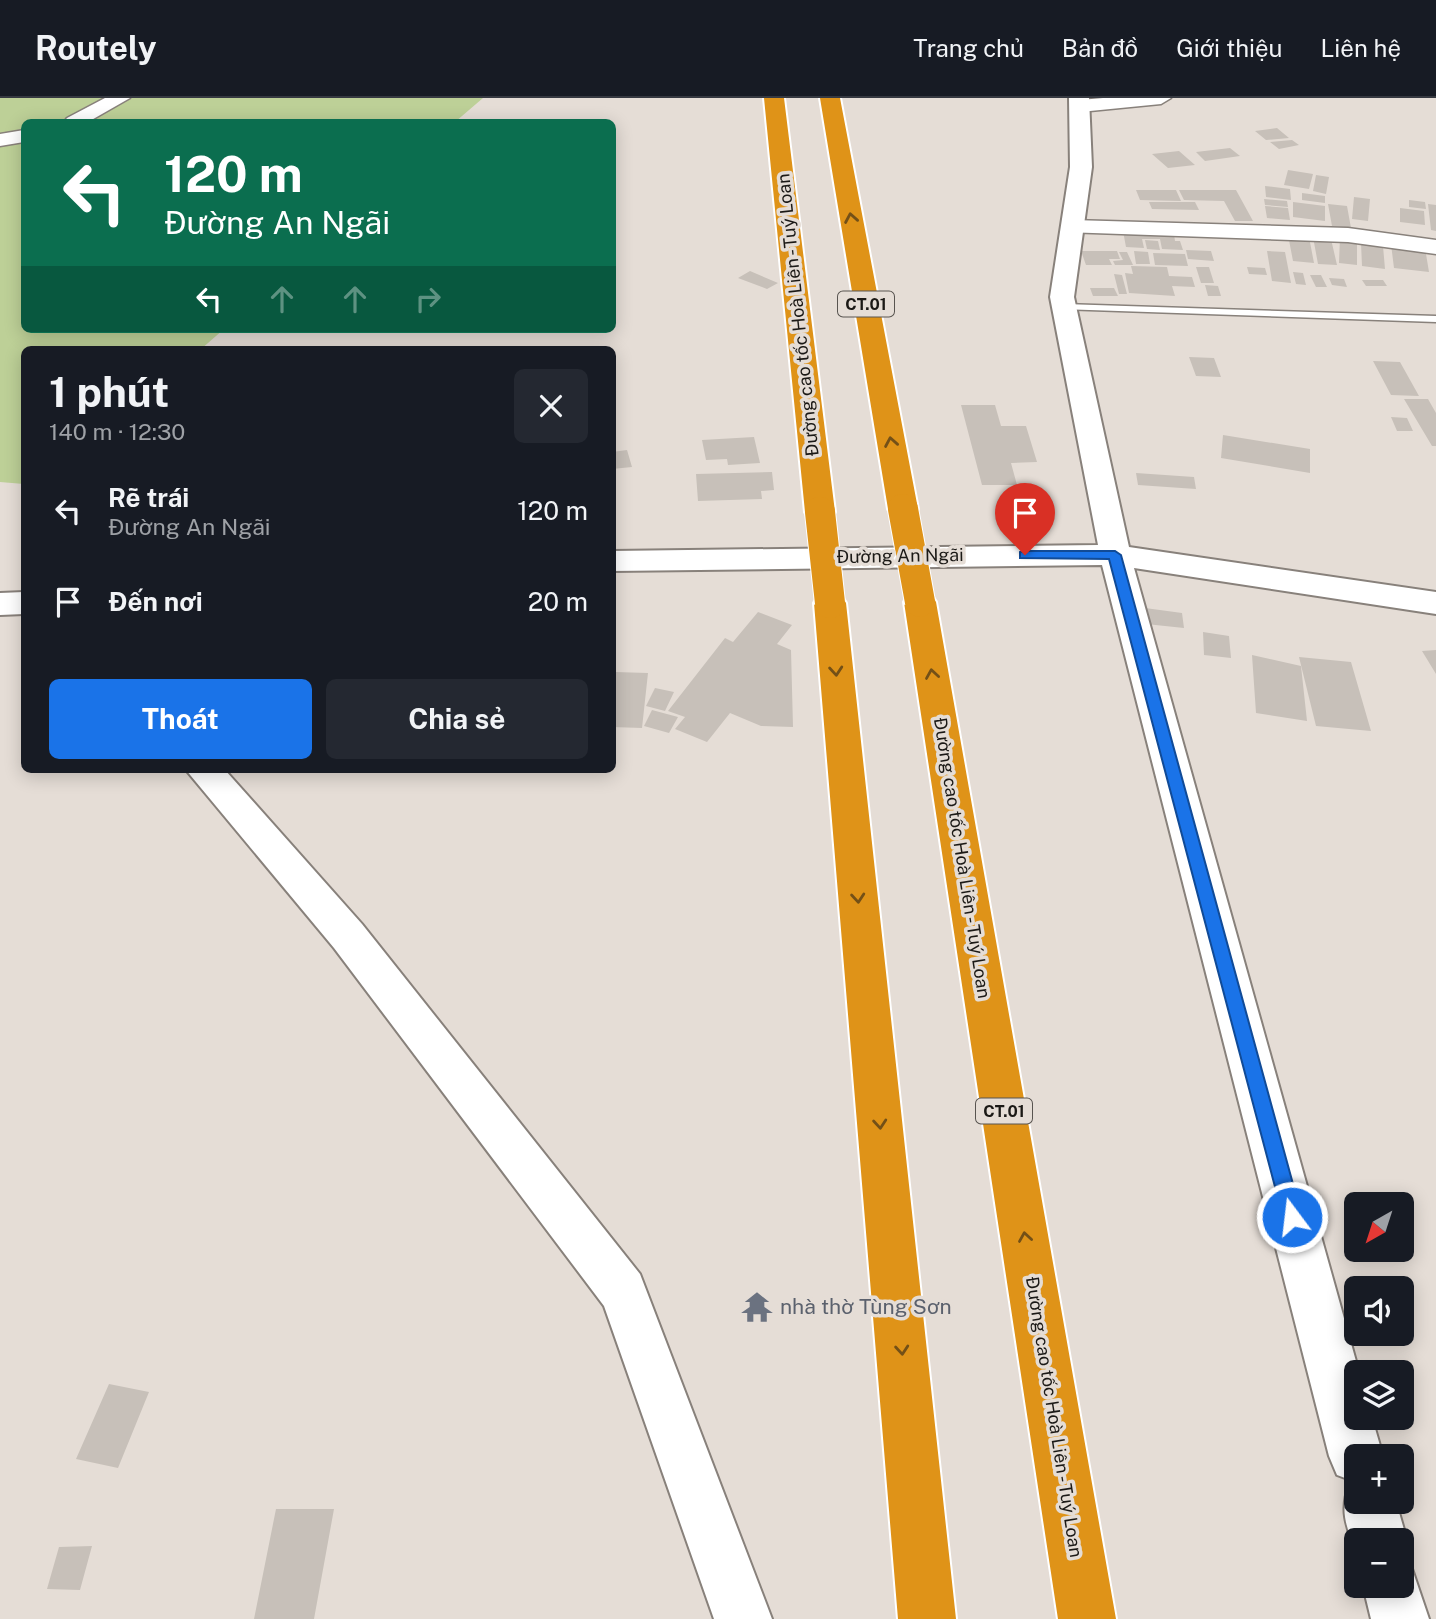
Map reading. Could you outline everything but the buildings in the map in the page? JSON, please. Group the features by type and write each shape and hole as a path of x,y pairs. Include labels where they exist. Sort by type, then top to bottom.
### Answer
{"highway":[{"name":"Đường cao tốc Hoà Liên - Tuý Loan","path":"774,98 830,603 928,1619"},
{"name":"Đường cao tốc Hoà Liên - Tuý Loan","path":"830,98 920,602 1087,1619"}],"main road":[{"path":"1080,102 1081,167 1062,297 1064,307 1115,555 1353,1444"},
{"name":"Đường An Ngãi","path":"616,561 1115,555 1436,603"},
{"path":"0,604 21,603"},
{"path":"207,773 348,936 623,1291 743,1619"},
{"path":"1394,1598 1400,1619"}],"street":[{"path":"80,119 120,98"},
{"path":"1080,102 1161,98"},
{"path":"0,139 21,136"},
{"path":"1072,227 1348,235 1436,247"}],"lane":[{"path":"1064,307 1436,318"}],"green space":[{"path":"0,98 483,98 458,119 21,119 21,333 219,333 205,346 21,346 21,484 0,482"}],"place":[{"name":"nhà thờ Tùng Sơn","path":"757,1307"}],"route":[{"path":"1025,555 1115,555 1292,1217"}]}
